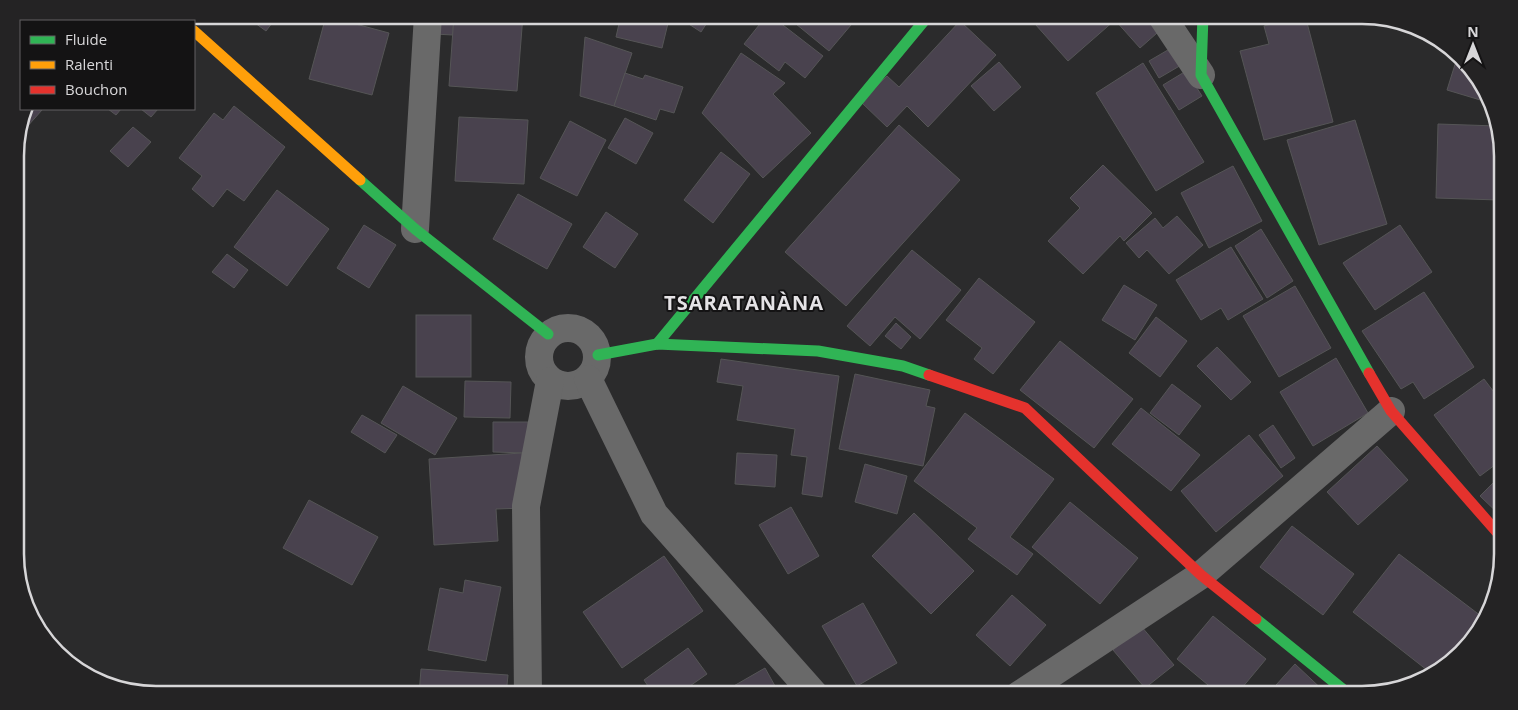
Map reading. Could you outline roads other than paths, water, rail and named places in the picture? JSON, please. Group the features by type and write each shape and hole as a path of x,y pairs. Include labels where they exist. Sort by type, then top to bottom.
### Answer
{"street":[{"path":"415,229 427,24"},
{"path":"657,344 922,24"},
{"path":"1167,24 1201,75 1391,411 1494,529"},
{"path":"1201,75 1203,24"},
{"path":"195,32 415,229 548,334"},
{"path":"807,686 654,514 593,367 594,343 586,332 573,328 560,328 548,334 540,345 538,358 542,370 550,381 562,386 576,385 593,367 657,344 818,351 903,366 1025,408 1201,575 1339,686"},
{"path":"528,686 526,506 550,381"},
{"path":"1033,686 1201,575 1391,411"}],"district":[{"name":"TSARATANÀNA","path":"744,303"}]}
